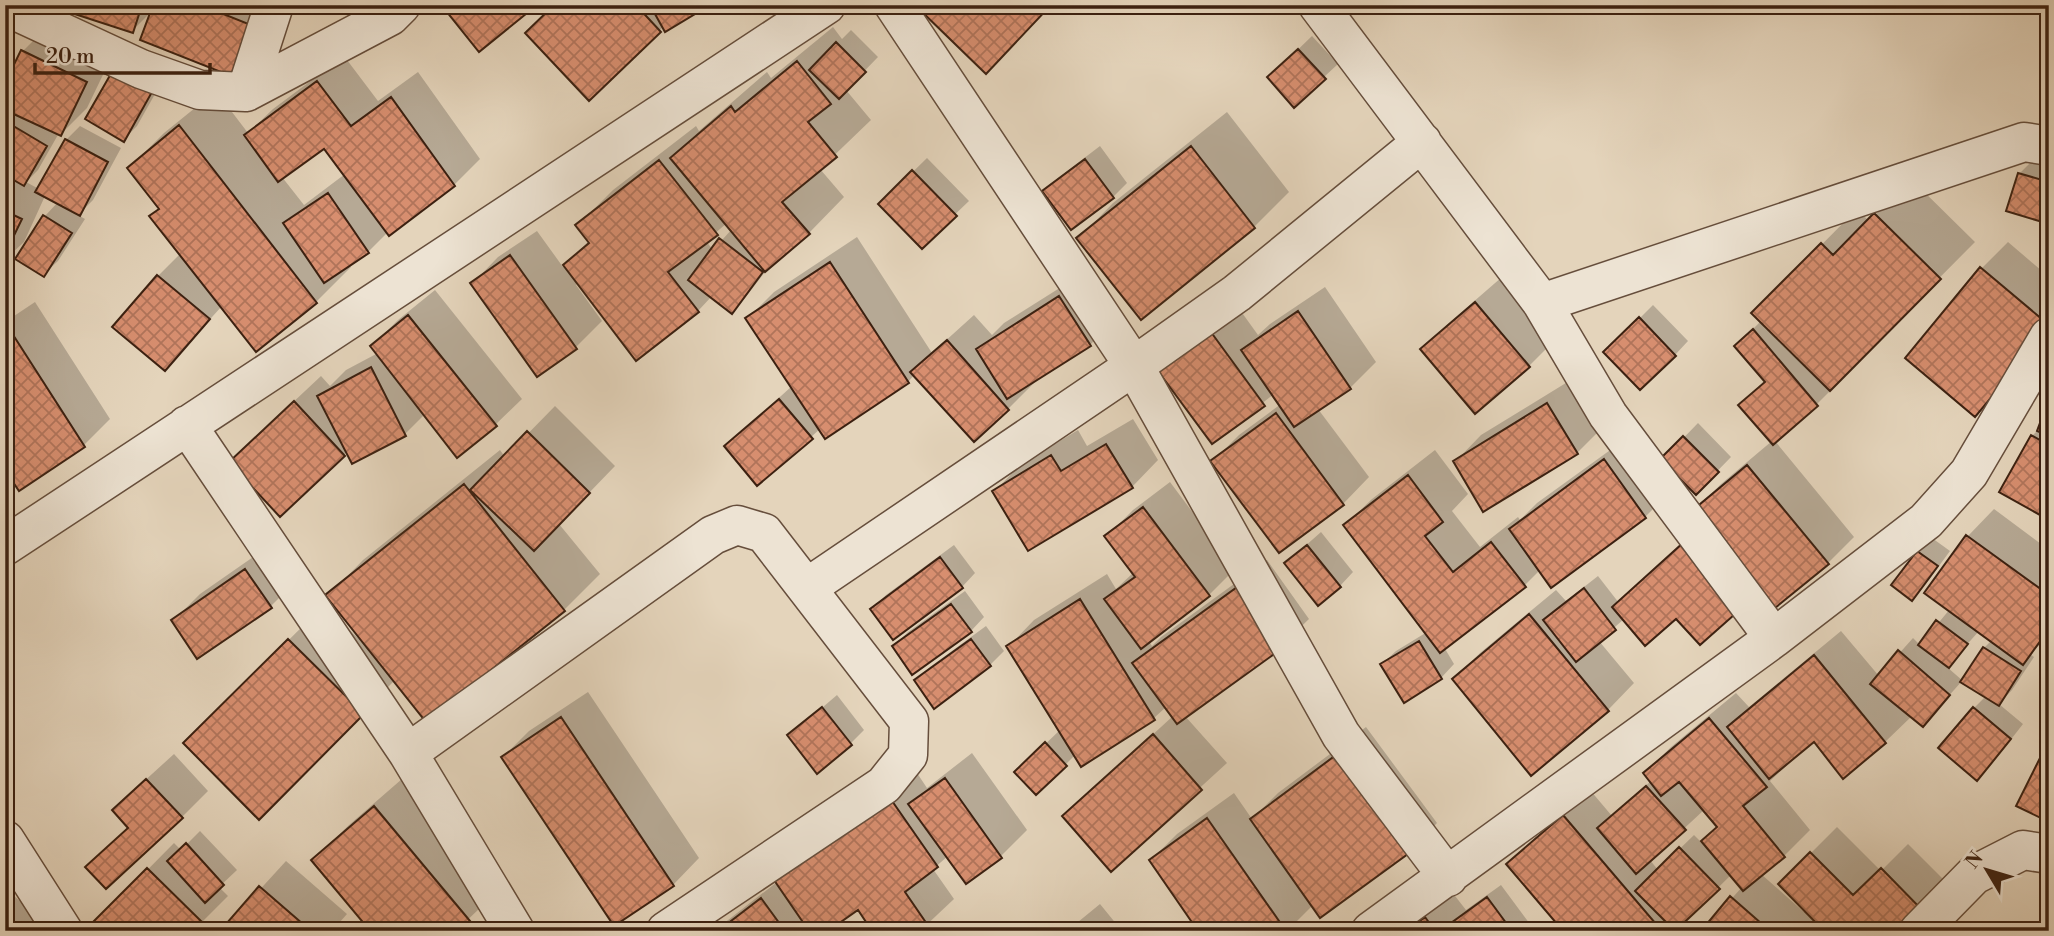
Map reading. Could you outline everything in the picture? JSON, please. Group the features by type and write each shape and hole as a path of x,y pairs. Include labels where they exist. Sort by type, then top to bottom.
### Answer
{"street":[{"path":"246,92 274,5"},
{"path":"5,6 141,68 200,90 246,92 390,16 401,5"},
{"path":"5,546 826,5"},
{"path":"894,5 1134,366 1342,735 1448,877"},
{"path":"1318,5 1542,303 1608,415 1774,638"},
{"path":"808,587 1237,293 1422,142"},
{"path":"1542,303 2024,142 2049,146"},
{"path":"1371,931 1774,638 1926,521 1969,473 2049,337"},
{"path":"187,425 408,753 515,931"},
{"path":"408,753 713,535 737,525 764,533 909,720 908,755 884,785 666,931"},
{"path":"5,840 63,931"},
{"path":"1919,931 1974,874 2023,850 2049,854"}],"building":[{"path":"47,5 142,5 133,33"},
{"path":"153,5 201,5 256,27 236,78 140,40"},
{"path":"455,5 537,5 479,52 447,12"},
{"path":"554,5 636,5 661,32 589,101 525,33"},
{"path":"650,5 710,5 665,32"},
{"path":"920,5 1051,5 986,74 918,8"},
{"path":"836,42 866,72 839,99 809,70"},
{"path":"1298,49 1326,79 1294,108 1267,77"},
{"path":"21,50 87,82 61,136 5,110 5,83"},
{"path":"797,61 831,104 808,122 837,157 782,202 810,234 765,272 670,158 731,106 735,112"},
{"path":"113,70 152,92 124,142 85,119"},
{"path":"317,81 351,126 391,97 455,186 389,236 324,149 278,182 244,135"},
{"path":"5,121 47,146 24,186 5,175"},
{"path":"179,125 317,303 256,352 149,216 159,209 127,168"},
{"path":"65,139 108,162 80,216 35,192"},
{"path":"1191,146 1255,228 1141,320 1076,238"},
{"path":"1085,159 1114,198 1071,230 1042,191"},
{"path":"659,160 718,235 668,272 699,312 636,361 563,265 589,243 575,225"},
{"path":"912,170 957,216 922,249 878,204"},
{"path":"2018,173 2049,182 2049,224 2006,211"},
{"path":"328,193 369,253 324,283 283,223"},
{"path":"5,211 22,219 5,254"},
{"path":"1874,213 1941,279 1830,391 1751,313 1821,243 1833,255"},
{"path":"43,215 72,233 44,277 15,259"},
{"path":"719,238 763,272 732,314 688,280"},
{"path":"510,255 577,349 537,377 470,283"},
{"path":"830,262 909,383 825,439 745,318"},
{"path":"1980,267 2049,325 2049,328 1975,417 1905,358"},
{"path":"157,275 210,319 165,371 112,327"},
{"path":"1059,296 1091,346 1007,399 976,349"},
{"path":"1475,302 1530,367 1475,414 1420,349"},
{"path":"1298,311 1351,389 1294,427 1241,350"},
{"path":"408,315 497,426 457,458 370,346"},
{"path":"1639,317 1676,356 1640,390 1603,352"},
{"path":"8,327 85,447 19,491 5,470 5,329"},
{"path":"1208,328 1265,406 1212,444 1155,367"},
{"path":"1753,329 1818,406 1773,445 1738,405 1765,382 1734,346"},
{"path":"947,340 1009,410 974,442 910,372"},
{"path":"371,367 406,436 352,464 317,396"},
{"path":"779,399 813,439 757,486 724,446"},
{"path":"2049,399 2049,436 2037,431"},
{"path":"294,401 345,456 280,517 229,462"},
{"path":"1547,403 1578,454 1483,512 1453,461"},
{"path":"1276,413 1344,505 1279,553 1210,461"},
{"path":"527,431 590,493 534,551 470,490"},
{"path":"2031,435 2049,445 2049,520 1999,492"},
{"path":"1683,436 1719,472 1696,495 1660,459"},
{"path":"1106,444 1133,488 1028,551 992,491 1051,455 1061,471"},
{"path":"1604,459 1646,518 1551,588 1509,529"},
{"path":"1747,465 1829,564 1775,608 1693,510"},
{"path":"1408,475 1443,522 1425,536 1453,572 1491,542 1526,587 1440,653 1343,525"},
{"path":"464,484 565,611 426,722 325,595"},
{"path":"1143,507 1210,596 1141,649 1104,599 1135,577 1104,536"},
{"path":"1966,535 2049,595 2049,629 2023,665 1924,593"},
{"path":"1684,542 1743,607 1700,645 1676,619 1645,646 1612,607"},
{"path":"1307,545 1341,587 1318,606 1284,563"},
{"path":"1917,551 1938,566 1912,601 1891,585"},
{"path":"940,557 963,588 893,640 870,609"},
{"path":"245,569 272,608 197,659 171,620"},
{"path":"1240,585 1284,647 1177,724 1132,663"},
{"path":"1584,588 1616,630 1576,662 1543,620"},
{"path":"1080,599 1155,720 1081,767 1006,646"},
{"path":"951,604 972,632 912,675 892,646"},
{"path":"1529,614 1609,711 1531,776 1452,679"},
{"path":"1936,620 1968,644 1949,668 1918,645"},
{"path":"288,639 364,714 259,820 183,743"},
{"path":"971,639 991,666 934,709 914,680"},
{"path":"1419,641 1442,679 1404,703 1380,664"},
{"path":"1983,647 2021,671 1999,706 1960,682"},
{"path":"1898,650 1950,695 1923,727 1870,684"},
{"path":"1814,655 1886,743 1843,779 1814,742 1769,779 1727,727"},
{"path":"822,707 852,745 817,774 787,735"},
{"path":"1973,707 2011,739 1977,781 1938,748"},
{"path":"561,717 674,886 614,926 501,757"},
{"path":"1709,718 1767,787 1743,806 1785,857 1743,891 1701,841 1717,827 1679,782 1661,796 1643,773"},
{"path":"1153,734 1202,790 1111,872 1062,816"},
{"path":"2049,740 2049,822 2016,806"},
{"path":"1045,742 1067,766 1036,795 1014,772"},
{"path":"1340,752 1412,851 1320,918 1250,819"},
{"path":"945,778 1002,858 966,884 908,804"},
{"path":"146,779 183,818 106,889 85,867 128,828 112,810"},
{"path":"1646,786 1686,830 1636,874 1597,828"},
{"path":"890,798 938,867 905,892 929,927 923,931 872,931 858,910 828,931 809,931 774,880"},
{"path":"374,806 470,921 459,931 362,931 367,927 311,860"},
{"path":"1563,815 1662,931 1563,931 1506,864"},
{"path":"1207,818 1286,931 1198,931 1149,860"},
{"path":"186,843 224,885 205,903 167,861"},
{"path":"1679,847 1720,889 1675,931 1635,891"},
{"path":"1810,852 1853,895 1881,868 1928,916 1913,931 1824,931 1778,884"},
{"path":"147,868 203,923 195,931 92,931 88,927"},
{"path":"259,886 311,931 220,931"},
{"path":"1730,896 1770,931 1701,931"},
{"path":"1487,897 1512,931 1457,931 1451,923"},
{"path":"761,898 785,931 718,931"},
{"path":"1425,917 1435,931 1407,931"}]}
